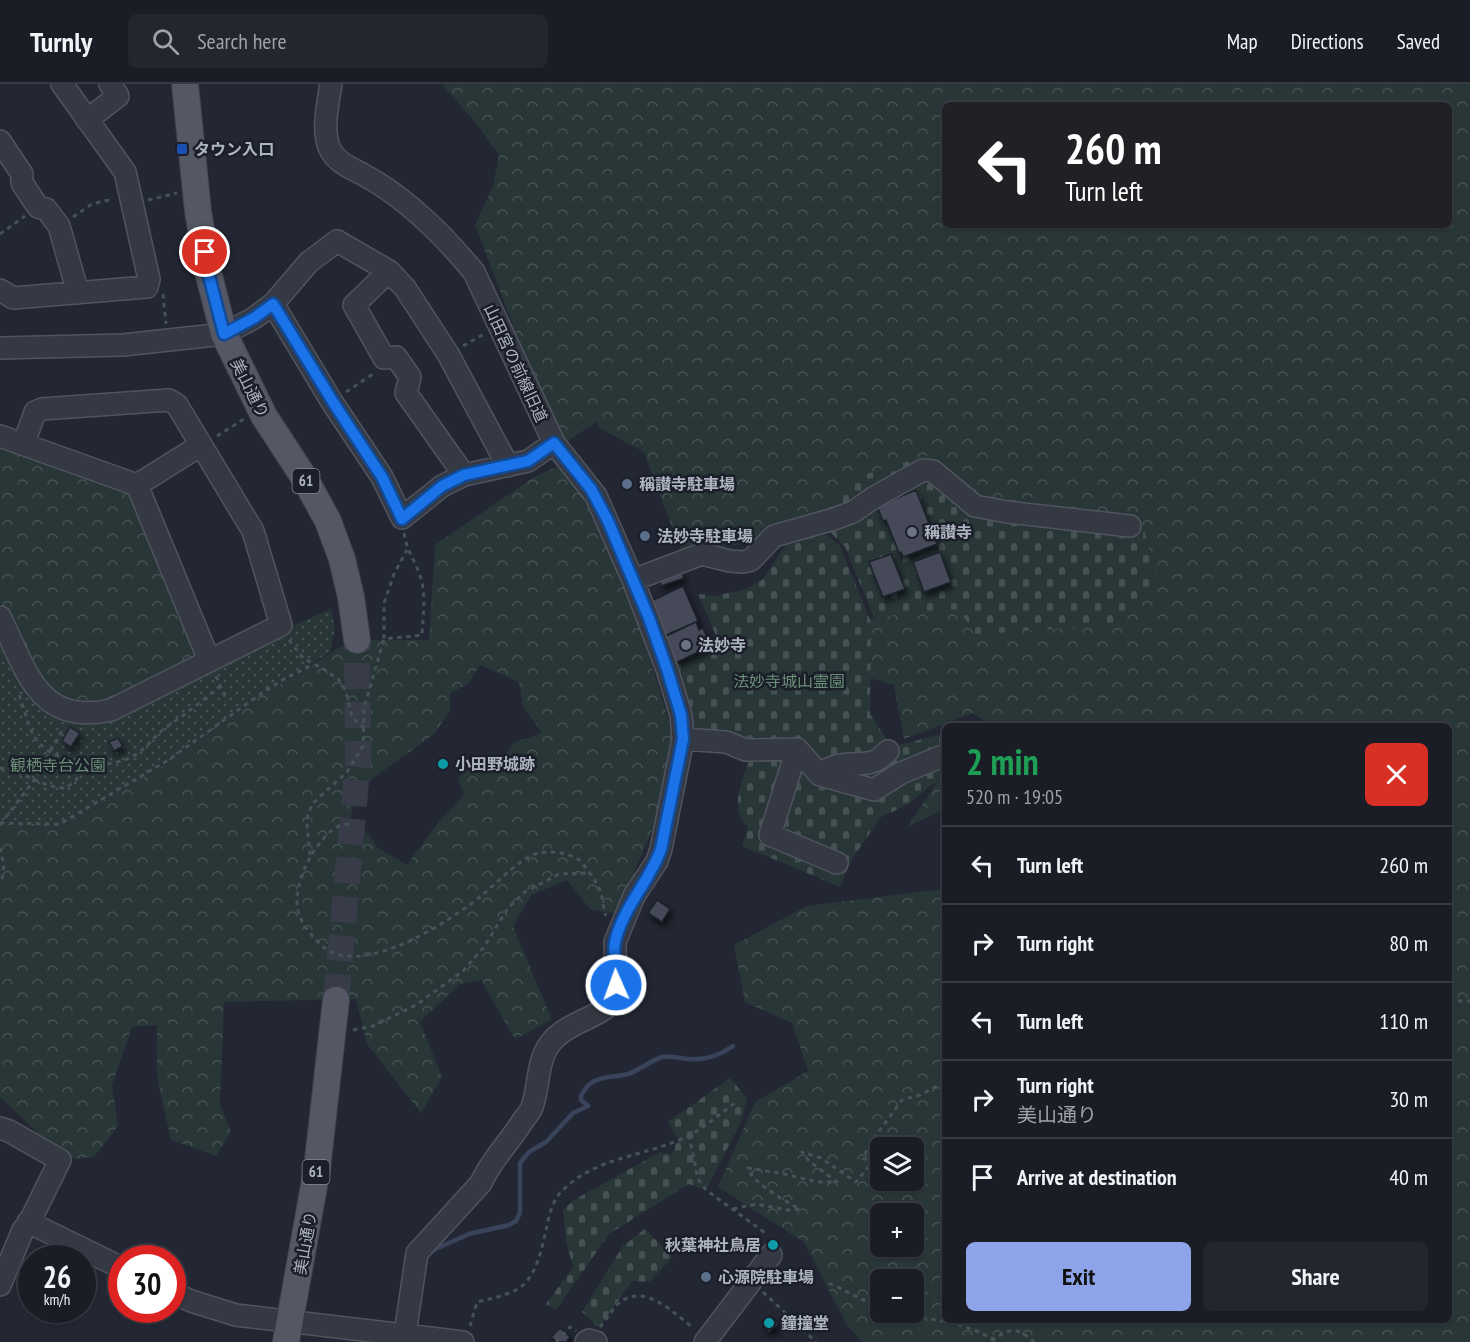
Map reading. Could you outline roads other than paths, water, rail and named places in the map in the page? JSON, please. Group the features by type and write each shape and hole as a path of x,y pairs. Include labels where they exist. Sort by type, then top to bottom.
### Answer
{"main road":[{"name":"美山通り","path":"185,84 198,211 208,272 224,334 264,416 305,479 328,521 342,559 349,587 357,640"},
{"name":"美山通り","path":"288,1331 310,1210 336,1000"}],"street":[{"path":"0,290 13,297 147,287 149,279 139,198 124,172 62,84"},
{"path":"87,120 118,96 110,84"},
{"name":"山田宮の前線旧道","path":"331,84 326,127 329,146 333,154 342,164 381,185 425,221 474,272 554,443 596,496 633,580 667,669 681,715 683,739 657,861 634,896 615,942 616,999 598,1014 562,1031 548,1046 542,1061 531,1110 487,1169 481,1183 417,1253 409,1337"},
{"path":"0,141 22,174 22,183 38,207 46,209 59,226 78,292"},
{"path":"0,348 123,345 224,334 254,318 273,304 309,262 337,241 389,271 412,297 443,345 508,466"},
{"path":"389,271 354,305 384,358 396,357 410,377 406,393 464,475"},
{"path":"273,304 382,477 402,519 442,486 464,475 528,461 554,443"},
{"path":"0,617 34,686 47,700 72,712 93,714 111,710 281,625 253,531 177,405 169,400 42,409 35,412 24,443"},
{"path":"0,436 137,485 209,660"},
{"path":"137,485 201,445"},
{"path":"633,580 702,554 730,561 751,560 774,536 853,512 922,470 933,471 975,506 1007,512 1130,526"},
{"path":"683,739 726,742 746,750 797,749 820,775 874,790 901,772 942,756"},
{"path":"797,749 770,835 837,863"},
{"path":"820,775 828,768 849,763 874,762 888,751"},
{"path":"0,1128 60,1160 28,1222 0,1285"},
{"path":"28,1222 108,1261"},
{"path":"706,1341 752,1282 770,1245"},
{"path":"186,1299 288,1331 409,1337 466,1337"}],"waterway":[{"path":"429,1252 469,1234 509,1225 516,1221 520,1213 520,1163 529,1152 546,1142 573,1113 588,1106 581,1100 581,1096 590,1084 601,1078 628,1074 662,1057 701,1059 718,1055 733,1046"}],"tunnel":[{"path":"336,1000 358,761 357,640"}],"place":[{"name":"タウン入口","path":"182,149"},
{"name":"稱讃寺駐車場","path":"627,484"},
{"name":"稱讃寺","path":"912,532"},
{"name":"法妙寺駐車場","path":"645,536"},
{"name":"法妙寺","path":"686,645"},
{"name":"小田野城跡","path":"443,764"},
{"name":"秋葉神社鳥居","path":"773,1245"},
{"name":"心源院駐車場","path":"706,1277"},
{"name":"鐘撞堂","path":"769,1323"}],"park label":[{"name":"法妙寺城山霊園","path":"789,681"},
{"name":"観栖寺台公園","path":"58,765"}]}
